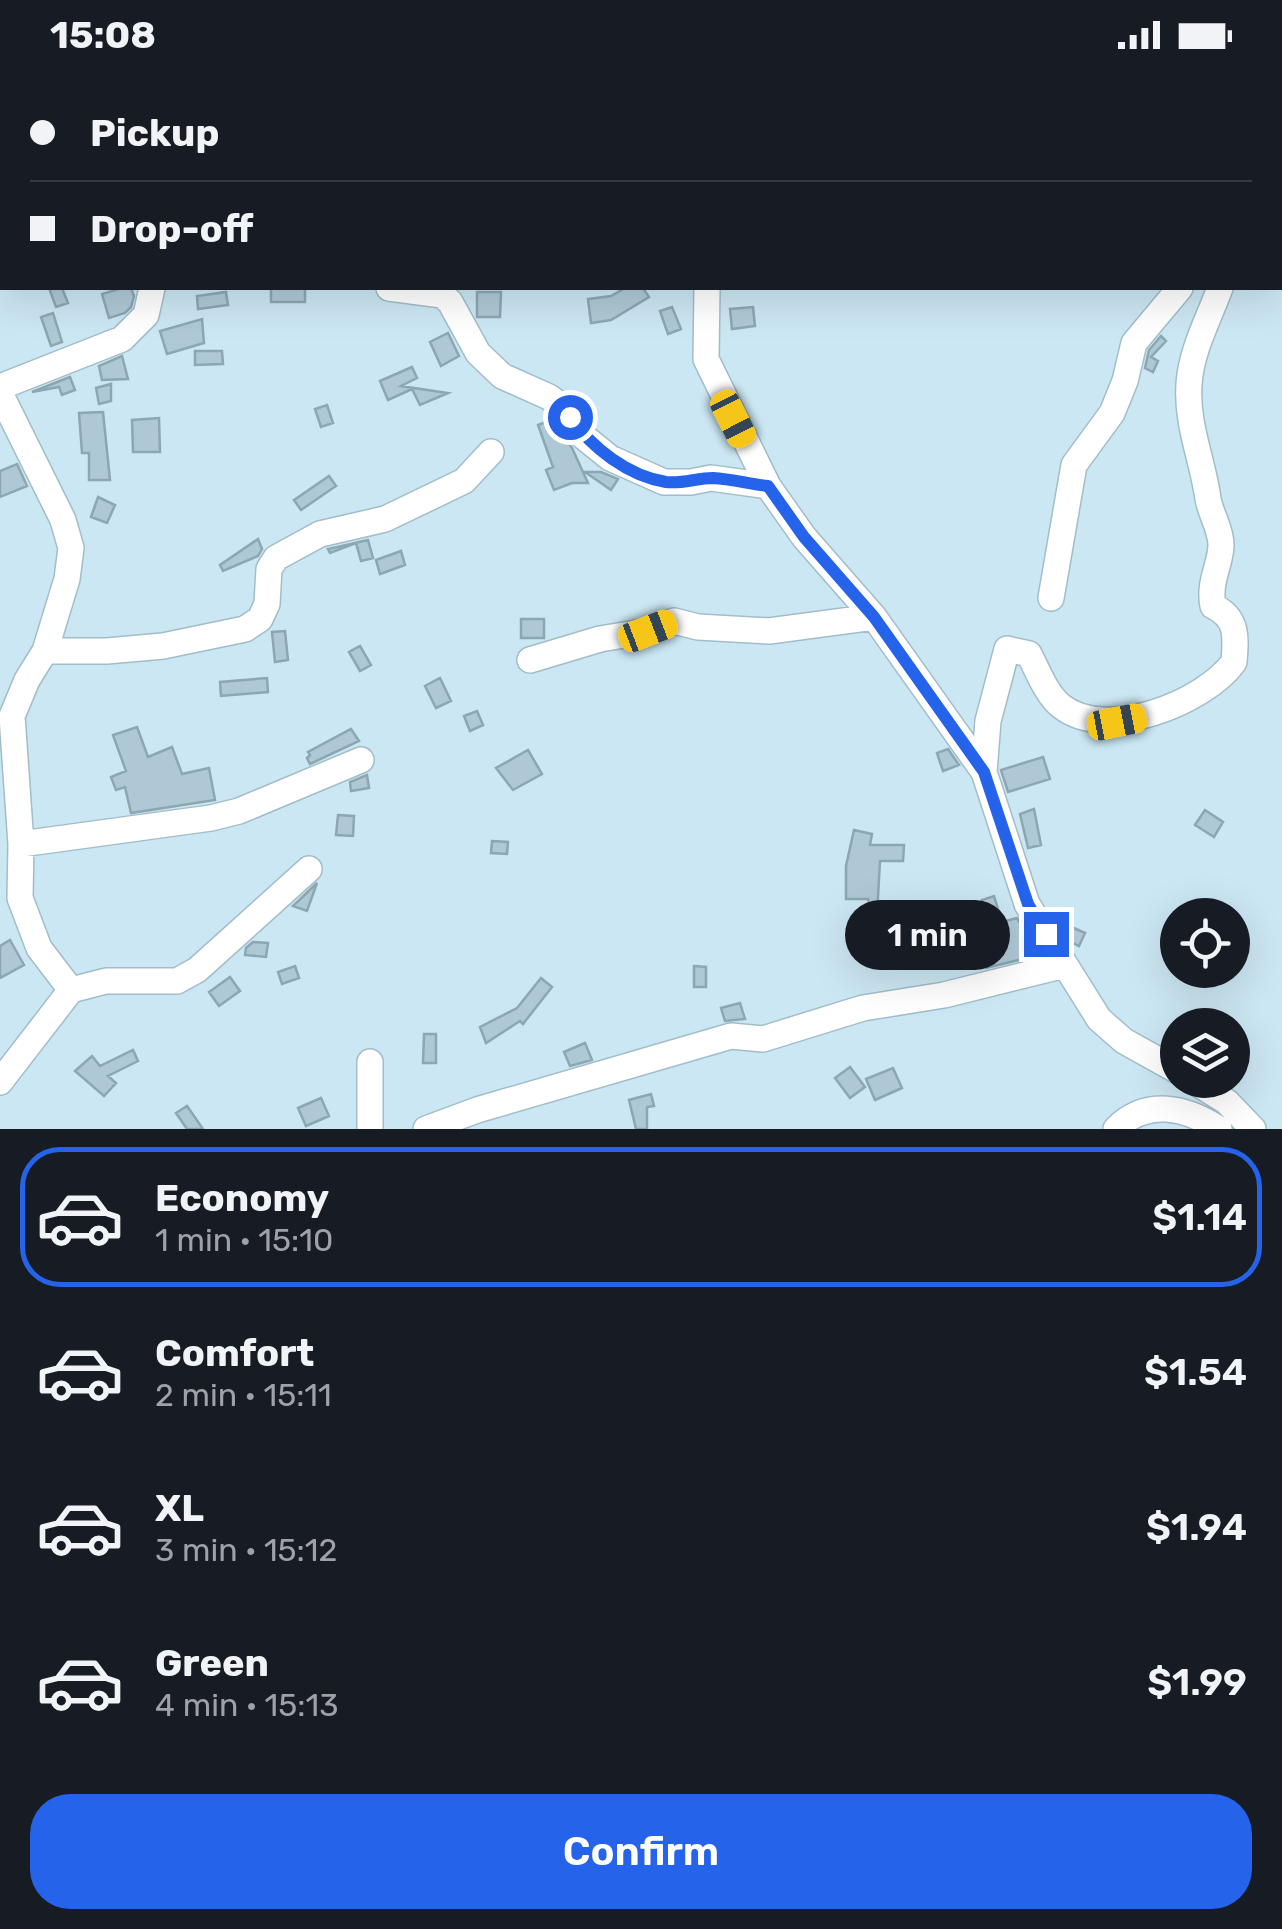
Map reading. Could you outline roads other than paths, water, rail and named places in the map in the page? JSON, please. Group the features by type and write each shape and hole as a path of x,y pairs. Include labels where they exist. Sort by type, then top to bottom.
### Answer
{"street":[{"path":"71,990 38,948 20,898 21,844 9,816 6,720 45,651 72,548 63,520 11,448 0,390 122,339 146,315 152,290"},
{"path":"404,290 442,295 450,302 478,353 502,376 550,397 584,437 610,458 664,482 710,478 768,486"},
{"path":"707,290 706,359 768,486 804,537 874,617 984,772 1028,904 1099,1019 1124,1041 1160,1060"},
{"path":"1051,598 1074,465 1112,412 1134,343 1178,290"},
{"path":"984,772 988,721 1007,649 1029,654 1057,704 1069,712 1117,722 1137,718 1209,688 1234,662 1236,630 1226,612 1213,606 1211,598 1213,572 1221,547 1204,465 1195,444 1189,383 1197,348 1219,290"},
{"path":"45,651 163,646 245,629 260,619 268,604 268,569 276,558 320,534 385,519 464,481 492,452"},
{"path":"530,660 674,621 698,627 769,631 874,617"},
{"path":"21,844 212,818 239,811 360,760"},
{"path":"0,1082 71,990 106,982 177,981 197,970 309,870"},
{"path":"426,1129 478,1110 732,1036 763,1038 863,1008 944,994 1065,965"},
{"path":"370,1062 370,1129"},
{"path":"1221,1098 1253,1129"},
{"path":"1116,1129 1132,1115 1174,1108 1219,1129"}]}
